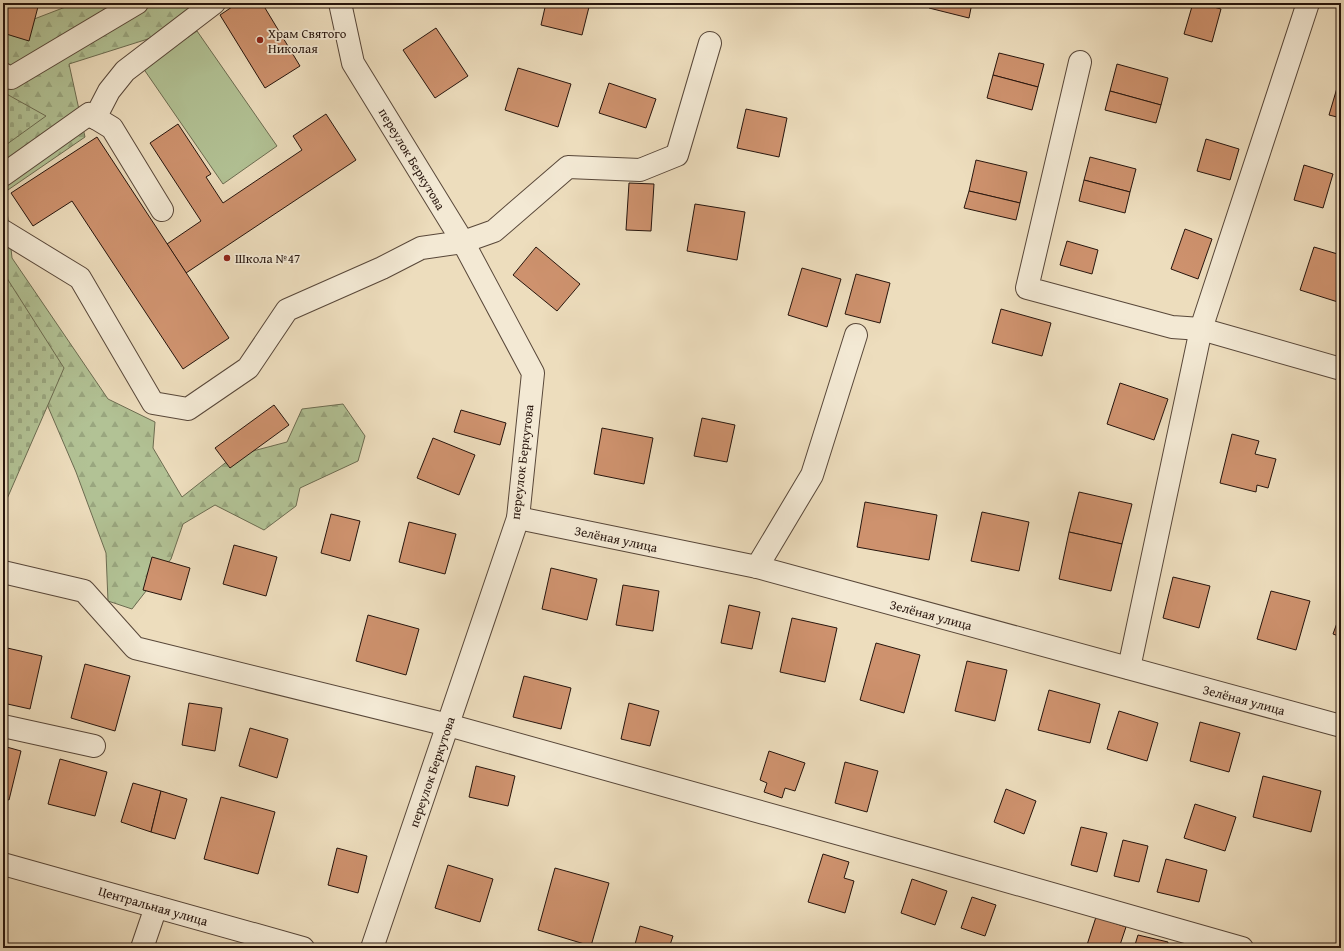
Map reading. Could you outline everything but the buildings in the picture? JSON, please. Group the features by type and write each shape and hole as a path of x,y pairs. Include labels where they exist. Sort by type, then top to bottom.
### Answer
{"street":[{"path":"3,74 11,78 137,3"},
{"path":"95,118 109,91 125,71 214,3"},
{"name":"переулок Беркутова","path":"340,3 353,63 463,242 533,373 518,518 372,948"},
{"path":"1128,668 1201,330 1308,3"},
{"path":"3,232 80,278 153,403 188,409 248,368 287,310 382,268 421,248 463,242 494,231 568,167 640,170 677,156 710,43"},
{"path":"1080,62 1027,288 1172,327 1201,330 1341,369"},
{"path":"3,175 89,114 112,128 162,210"},
{"path":"757,567 812,476 856,335"},
{"name":"Зелёная улица","path":"518,518 757,567 1341,726"},
{"path":"3,572 84,591 134,648 448,725 1242,948"},
{"path":"3,726 94,746"},
{"name":"Центральная улица","path":"3,864 303,948"},
{"path":"142,948 156,907"}],"green space":[{"path":"70,3 195,3 151,38 69,64 85,137 5,192 12,258 108,399 155,422 153,448 182,497 234,456 287,442 302,409 343,404 365,436 358,461 300,488 296,506 264,530 215,505 183,524 171,559 132,609 108,601 106,553 76,472 46,402 3,345 3,31 68,6"},
{"path":"197,31 277,146 223,184 143,68"},
{"path":"3,92 46,116 3,147"},
{"path":"3,272 64,368 3,508"}],"place":[{"name":"Храм Святого Николая","path":"260,40"},
{"name":"Школа №47","path":"227,258"}]}
